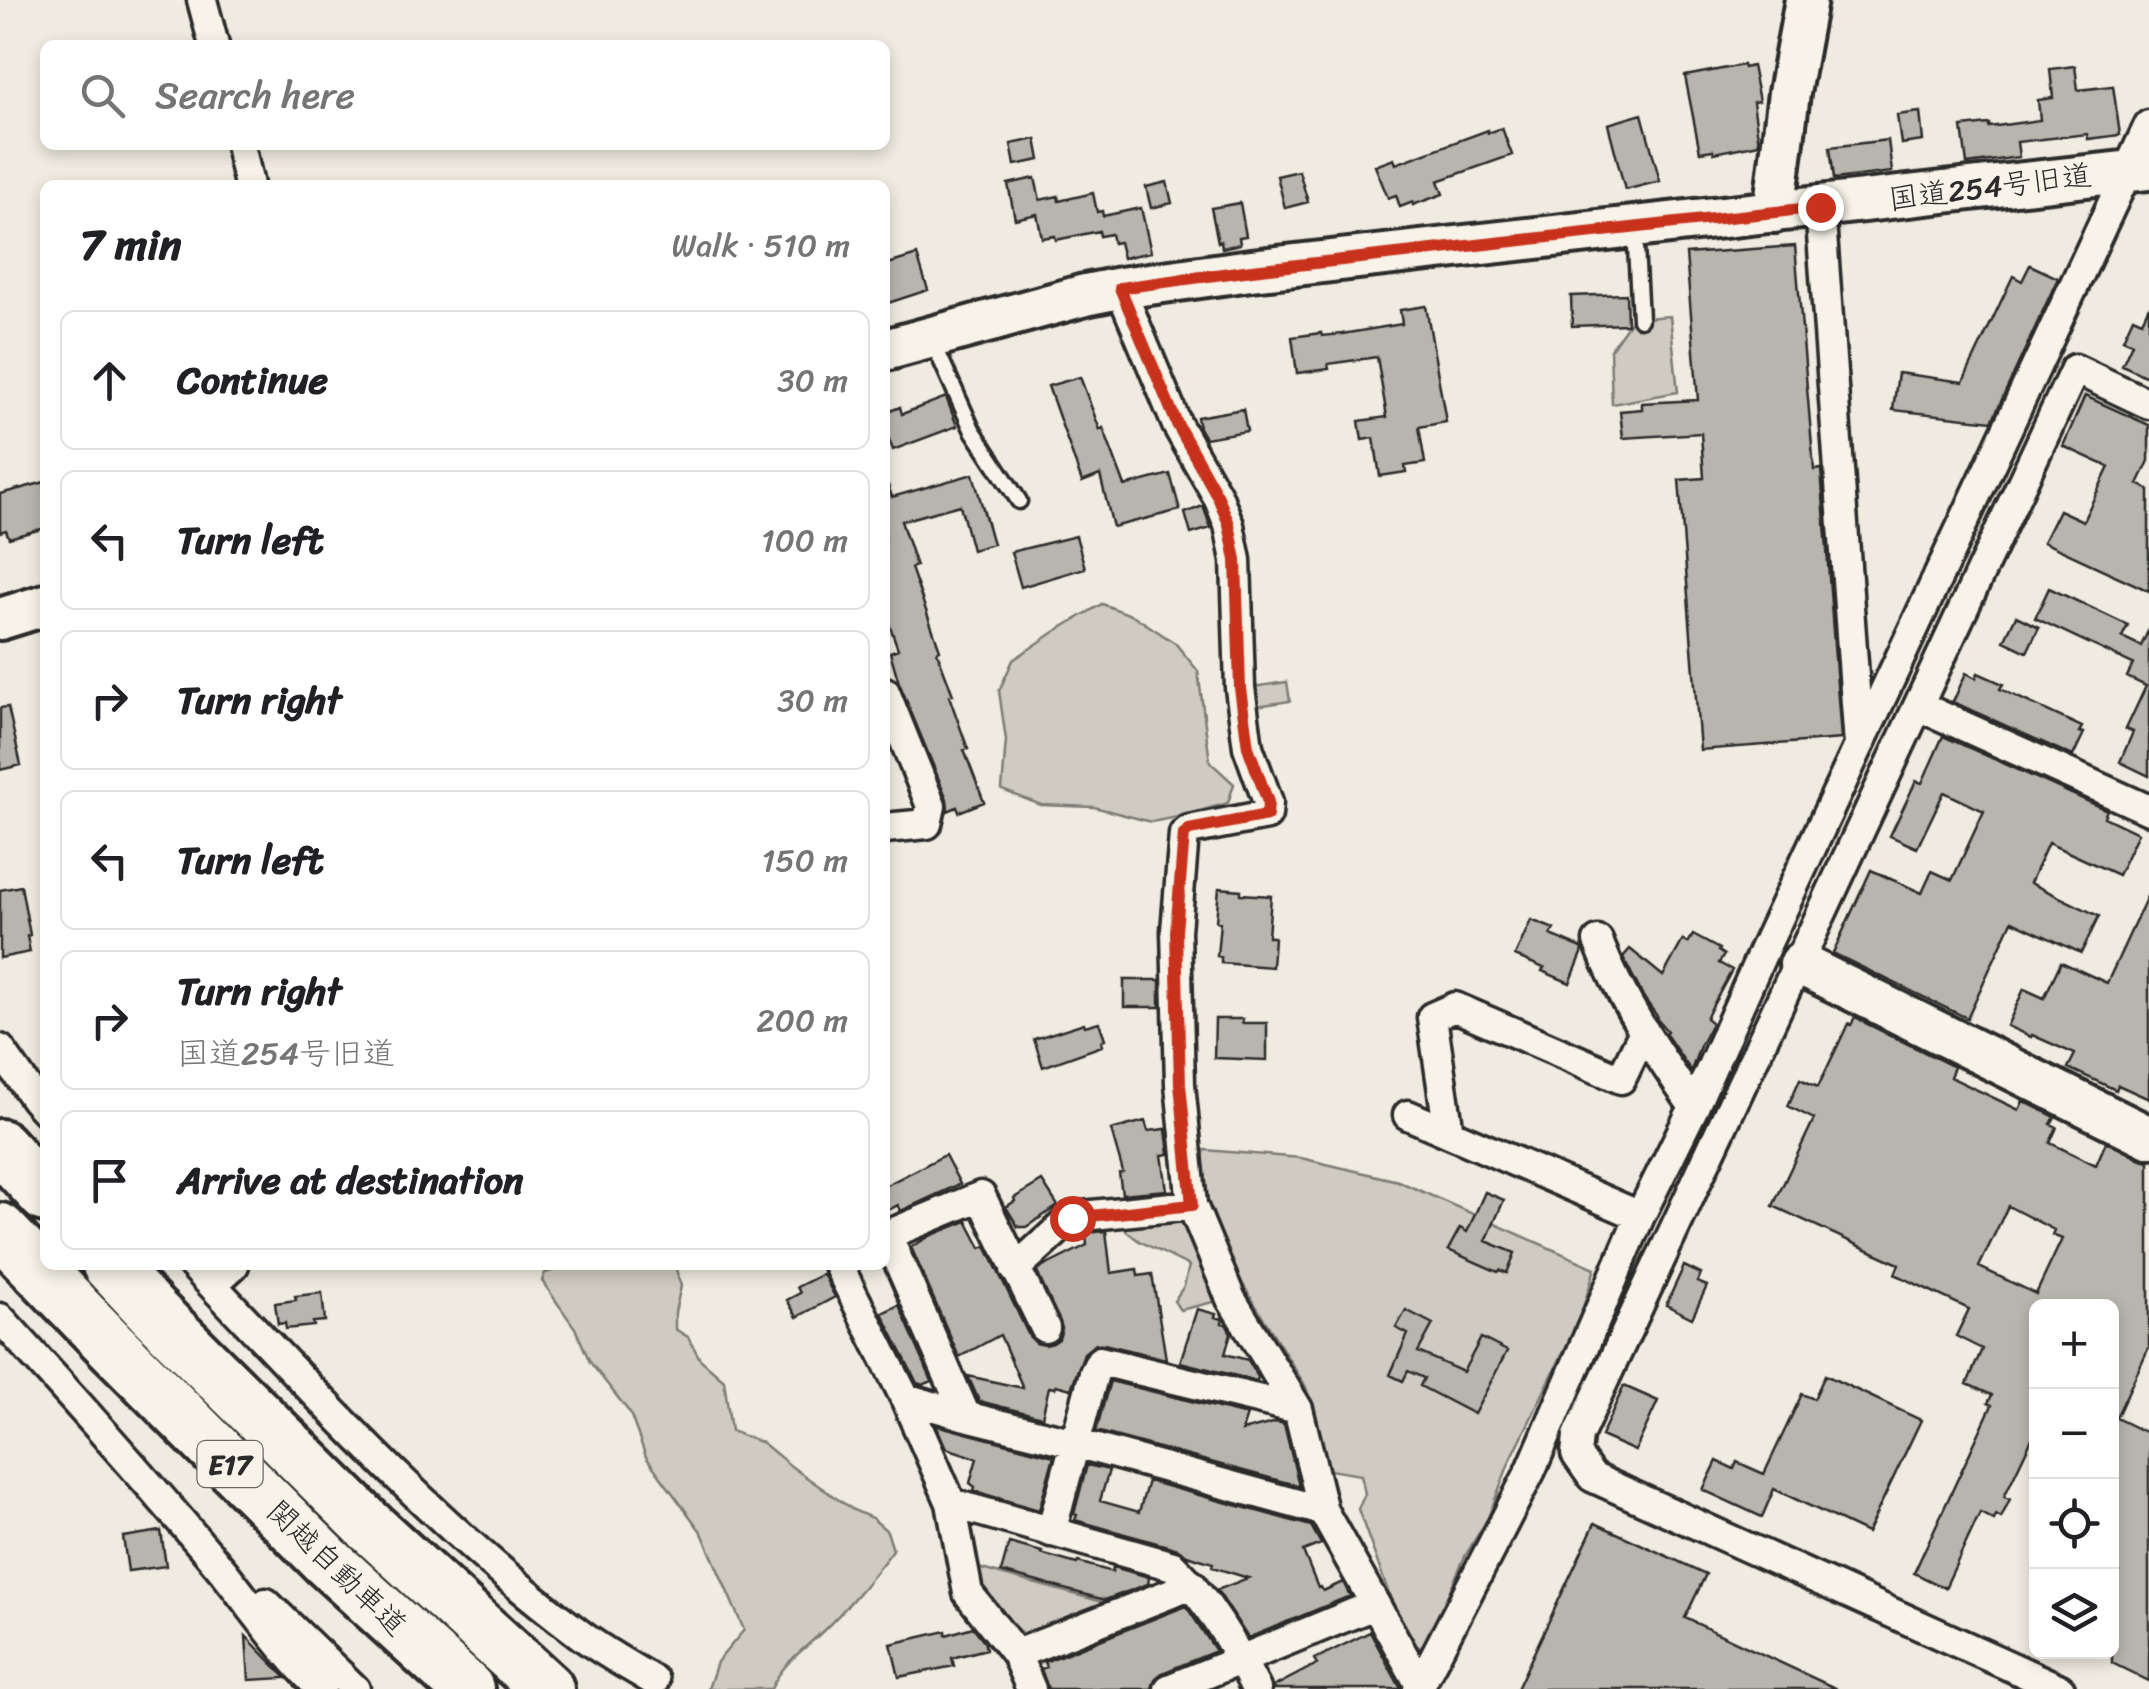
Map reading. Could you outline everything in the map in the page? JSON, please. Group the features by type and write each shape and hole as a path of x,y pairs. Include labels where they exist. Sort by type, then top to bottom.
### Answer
{"highway":[{"path":"0,1146 40,1190"},
{"name":"関越自動車道","path":"0,1230 327,1561 467,1689"},
{"name":"関越自動車道","path":"114,1270 369,1526 547,1689"}],"street":[{"path":"202,0 213,40"},
{"path":"1774,212 1806,0"},
{"path":"2060,1689 1592,1476 1576,1454 1578,1436 1783,956 1859,747 2138,170 2149,125"},
{"path":"241,150 248,180"},
{"name":"国道254号旧道","path":"890,348 1027,309 1120,288 2138,170"},
{"path":"1820,207 1859,747"},
{"path":"1120,288 1177,424 1229,524 1236,560 1240,688 1248,747 1268,802 1267,815 1184,834 1176,932 1180,1084 1192,1205 1230,1300 1298,1409 1323,1511 1419,1687"},
{"path":"1419,1687 1531,1470 1640,1216 1694,1108 1783,956 1919,706 2076,369 2149,404"},
{"path":"0,619 40,607"},
{"path":"890,705 930,806 927,824 890,828"},
{"path":"1919,706 2149,810"},
{"path":"1598,941 1607,966 1644,1031 1694,1108"},
{"path":"1783,956 2149,1137"},
{"path":"1449,1134 1432,1017 1455,1007 1620,1078 1644,1031"},
{"path":"0,1049 40,1105"},
{"path":"1408,1115 1640,1216"},
{"path":"890,1234 981,1196 1045,1328"},
{"path":"1015,1269 1072,1218 1192,1205"},
{"path":"890,1245 966,1416"},
{"path":"841,1270 905,1398 951,1503 968,1593 1016,1654 1031,1689"},
{"path":"203,1275 480,1556 580,1635 654,1686"},
{"path":"0,1318 223,1572 306,1683"},
{"path":"1051,1532 1100,1361 1298,1409"},
{"path":"905,1398 1323,1511"},
{"path":"951,1503 1172,1566 1192,1585 1256,1689"},
{"path":"223,1572 255,1592 356,1689"},
{"path":"1016,1654 1192,1585"},
{"path":"1169,1689 1374,1606"}],"lane":[{"path":"1635,228 1640,318"},
{"path":"931,336 972,429 1019,501"}],"shaded area":[{"path":"1670,316 1678,392 1612,404 1610,350 1632,319"},
{"path":"1102,604 1134,616 1175,643 1198,671 1210,762 1234,784 1228,803 1151,822 1094,807 1041,805 1002,790 1006,740 999,691 1013,660"},
{"path":"1287,682 1290,701 1250,707 1246,688"},
{"path":"1205,1150 1301,1158 1398,1181 1595,1268 1580,1318 1423,1651 1404,1635 1358,1509 1365,1494 1361,1475 1329,1470 1306,1387 1235,1272 1207,1208 1199,1170"},
{"path":"1184,1214 1222,1300 1180,1310 1174,1301 1184,1286 1189,1266 1139,1241 1126,1231 1126,1219"},
{"path":"676,1270 681,1286 675,1329 688,1337 700,1359 724,1380 731,1431 763,1443 887,1531 893,1550 843,1611 787,1664 771,1689 708,1689 717,1662 744,1630 702,1533 646,1457 630,1413 590,1362 575,1328 542,1281 545,1273"},
{"path":"967,1565 1103,1602 1102,1609 1020,1639 988,1609"}],"building":[{"path":"1752,66 1759,101 1753,102 1759,144 1700,152 1685,76"},
{"path":"2075,66 2078,90 2113,86 2120,135 2088,139 2087,134 2017,142 2019,157 1967,164 1962,127 2040,120 2038,100 2053,98 2050,69"},
{"path":"1920,112 1923,141 1901,144 1897,115"},
{"path":"1642,114 1660,181 1625,190 1608,124"},
{"path":"1502,128 1512,155 1438,181 1443,194 1413,205 1400,207 1396,195 1388,198 1375,166 1394,159 1396,164"},
{"path":"1036,139 1040,160 1015,165 1011,144"},
{"path":"1888,140 1892,172 1834,179 1830,147"},
{"path":"1299,171 1308,202 1285,208 1277,176"},
{"path":"1035,178 1040,200 1058,196 1059,201 1093,193 1097,212 1102,211 1103,216 1141,208 1151,252 1123,258 1119,242 1113,243 1111,234 1100,236 1099,231 1056,240 1055,236 1042,238 1037,214 1015,219 1008,184"},
{"path":"1167,182 1172,203 1151,208 1146,187"},
{"path":"1240,203 1246,236 1239,237 1240,244 1222,248 1211,208"},
{"path":"1795,246 1814,470 1821,469 1841,739 1700,750 1679,480 1704,478 1701,433 1623,438 1620,411 1642,409 1642,403 1698,400 1686,254"},
{"path":"917,255 928,290 890,302 890,263"},
{"path":"2030,265 2058,278 1992,421 1893,410 1898,373 1963,382 2013,276 2022,281"},
{"path":"1626,294 1627,324 1572,326 1571,296"},
{"path":"1426,306 1446,422 1419,427 1425,463 1405,466 1406,472 1380,476 1374,438 1362,440 1359,421 1387,417 1377,357 1297,373 1292,337 1402,324 1400,310"},
{"path":"2149,306 2149,378 2122,365 2132,343 2123,339 2133,317 2142,321"},
{"path":"1080,377 1125,486 1170,474 1180,510 1113,527 1100,475 1082,482 1048,386"},
{"path":"2085,396 2149,425 2149,461 2138,484 2149,490 2149,591 2043,542 2059,510 2083,521 2109,467 2063,446"},
{"path":"946,397 957,426 893,450 890,411 900,407 902,414"},
{"path":"1243,409 1247,431 1205,438 1199,428 1197,417"},
{"path":"973,474 993,544 972,550 960,505 901,521 916,566 911,568 940,650 937,652 953,695 949,696 968,749 964,750 984,802 959,812 957,807 948,811 947,799 890,652 898,649 890,626 890,491 892,497"},
{"path":"40,483 40,529 9,538 6,530 0,532 0,494"},
{"path":"1203,506 1211,528 1191,534 1185,513"},
{"path":"1076,536 1085,568 1021,587 1011,552"},
{"path":"2049,588 2128,625 2122,637 2141,646 2149,629 2149,776 2120,762 2133,732 2126,729 2146,686 2127,677 2133,664 2035,618"},
{"path":"2016,616 2039,627 2027,652 2004,641"},
{"path":"1966,673 1976,678 1978,673 2003,684 2000,689 2082,727 2079,732 2084,733 2073,756 1953,702"},
{"path":"8,707 21,765 0,770 0,708"},
{"path":"1943,736 2107,810 2104,817 2138,833 2118,875 2048,843 2030,883 2099,916 2081,953 2012,921 1967,1018 1833,953 1871,870 1922,893 1932,871 1952,880 1984,811 1944,792 1917,848 1890,836 1916,781 1922,783"},
{"path":"21,886 30,952 0,958 0,890"},
{"path":"1219,888 1271,896 1268,937 1274,937 1272,967 1221,963 1217,956 1220,922 1216,921"},
{"path":"2149,892 2149,1099 2118,1085 2116,1090 2068,1068 2075,1054 2007,1026 2024,989 2044,998 2061,962 2107,983"},
{"path":"1531,920 1554,929 1551,935 1582,948 1570,983 1515,956"},
{"path":"1693,935 1719,949 1724,955 1719,963 1732,970 1706,1018 1712,1023 1691,1071 1623,957 1630,949 1663,976 1683,940 1688,943"},
{"path":"1124,980 1160,980 1160,1007 1124,1007"},
{"path":"1855,1018 1954,1067 1950,1077 2019,1110 2023,1101 2055,1117 2051,1124 2057,1127 2050,1143 2096,1165 2106,1142 2149,1161 2149,1347 2119,1412 2119,1299 2029,1299 2029,1445 2004,1497 2010,1499 2001,1518 1996,1515 1994,1520 1980,1513 1945,1588 1914,1573 1992,1405 1988,1403 1992,1395 1967,1384 1982,1349 1956,1336 1969,1309 1895,1274 1899,1264 1773,1206 1814,1119 1788,1106 1800,1079 1818,1087 1848,1024","holes":["2008,1206 2054,1230 2052,1235 2062,1239 2036,1294 1979,1267"]},
{"path":"1215,1019 1267,1023 1267,1060 1214,1058"},
{"path":"1099,1022 1105,1039 1102,1046 1043,1067 1034,1039"},
{"path":"1145,1121 1148,1131 1166,1129 1169,1154 1162,1155 1167,1190 1122,1194 1119,1173 1123,1172 1111,1130"},
{"path":"945,1155 960,1184 901,1211 898,1205 890,1209 890,1183"},
{"path":"1042,1181 1058,1206 1026,1227 1018,1227 1006,1207"},
{"path":"1485,1192 1504,1200 1486,1241 1515,1253 1507,1273 1448,1250 1460,1228 1467,1232"},
{"path":"967,1221 981,1248 986,1246 1029,1336 1045,1345 1059,1339 1062,1328 1037,1272 1087,1245 1086,1233 1106,1231 1111,1273 1137,1269 1138,1276 1152,1274 1166,1359 1096,1344 1084,1353 1071,1389 1049,1387 1042,1417 979,1401 968,1376 1023,1388 1000,1335 959,1357 911,1247"},
{"path":"1684,1266 1701,1274 1697,1282 1707,1286 1692,1318 1666,1305"},
{"path":"823,1274 835,1297 797,1317 787,1300 800,1293 797,1287"},
{"path":"322,1293 325,1321 286,1329 285,1323 278,1324 275,1303"},
{"path":"899,1305 932,1381 923,1385 917,1383 882,1313"},
{"path":"1197,1309 1223,1319 1231,1333 1225,1354 1248,1360 1257,1381 1180,1362"},
{"path":"1406,1310 1433,1324 1418,1352 1463,1372 1481,1338 1507,1351 1474,1414 1420,1386 1424,1378 1408,1371 1403,1381 1390,1375 1408,1334 1396,1328"},
{"path":"1825,1375 1921,1420 1867,1533 1774,1489 1762,1517 1703,1490 1717,1461 1734,1469 1737,1462 1764,1474 1802,1394 1814,1399"},
{"path":"1110,1381 1247,1415 1242,1431 1277,1422 1284,1424 1299,1486 1096,1431"},
{"path":"1624,1386 1658,1401 1635,1451 1601,1436"},
{"path":"2119,1419 2149,1434 2149,1681 2112,1663 2112,1659 2119,1659"},
{"path":"936,1425 1054,1456 1039,1510 974,1491 970,1483 977,1458 946,1448"},
{"path":"1087,1465 1109,1470 1100,1501 1139,1512 1148,1481 1311,1526 1321,1544 1303,1551 1318,1588 1323,1591 1343,1582 1350,1596 1248,1638 1217,1590 1248,1578 1212,1567 1213,1563 1178,1549 1075,1520"},
{"path":"1595,1523 1706,1574 1685,1618 1837,1689 1517,1689"},
{"path":"161,1531 166,1566 128,1571 123,1537"},
{"path":"1009,1543 1077,1564 1112,1572 1113,1567 1149,1577 1148,1584 1105,1600 1001,1572"},
{"path":"1186,1606 1216,1651 1162,1673 1152,1689 1048,1689 1041,1669 1046,1667 1044,1662"},
{"path":"973,1627 986,1649 952,1658 954,1666 899,1677 891,1644"},
{"path":"1370,1632 1401,1689 1273,1689 1317,1664 1315,1659"},
{"path":"246,1636 286,1678 249,1680"}],"route":[{"path":"1072,1218 1192,1205 1180,1084 1176,932 1184,834 1267,815 1268,802 1248,747 1240,688 1236,560 1229,524 1177,424 1120,288 1820,207"}]}
